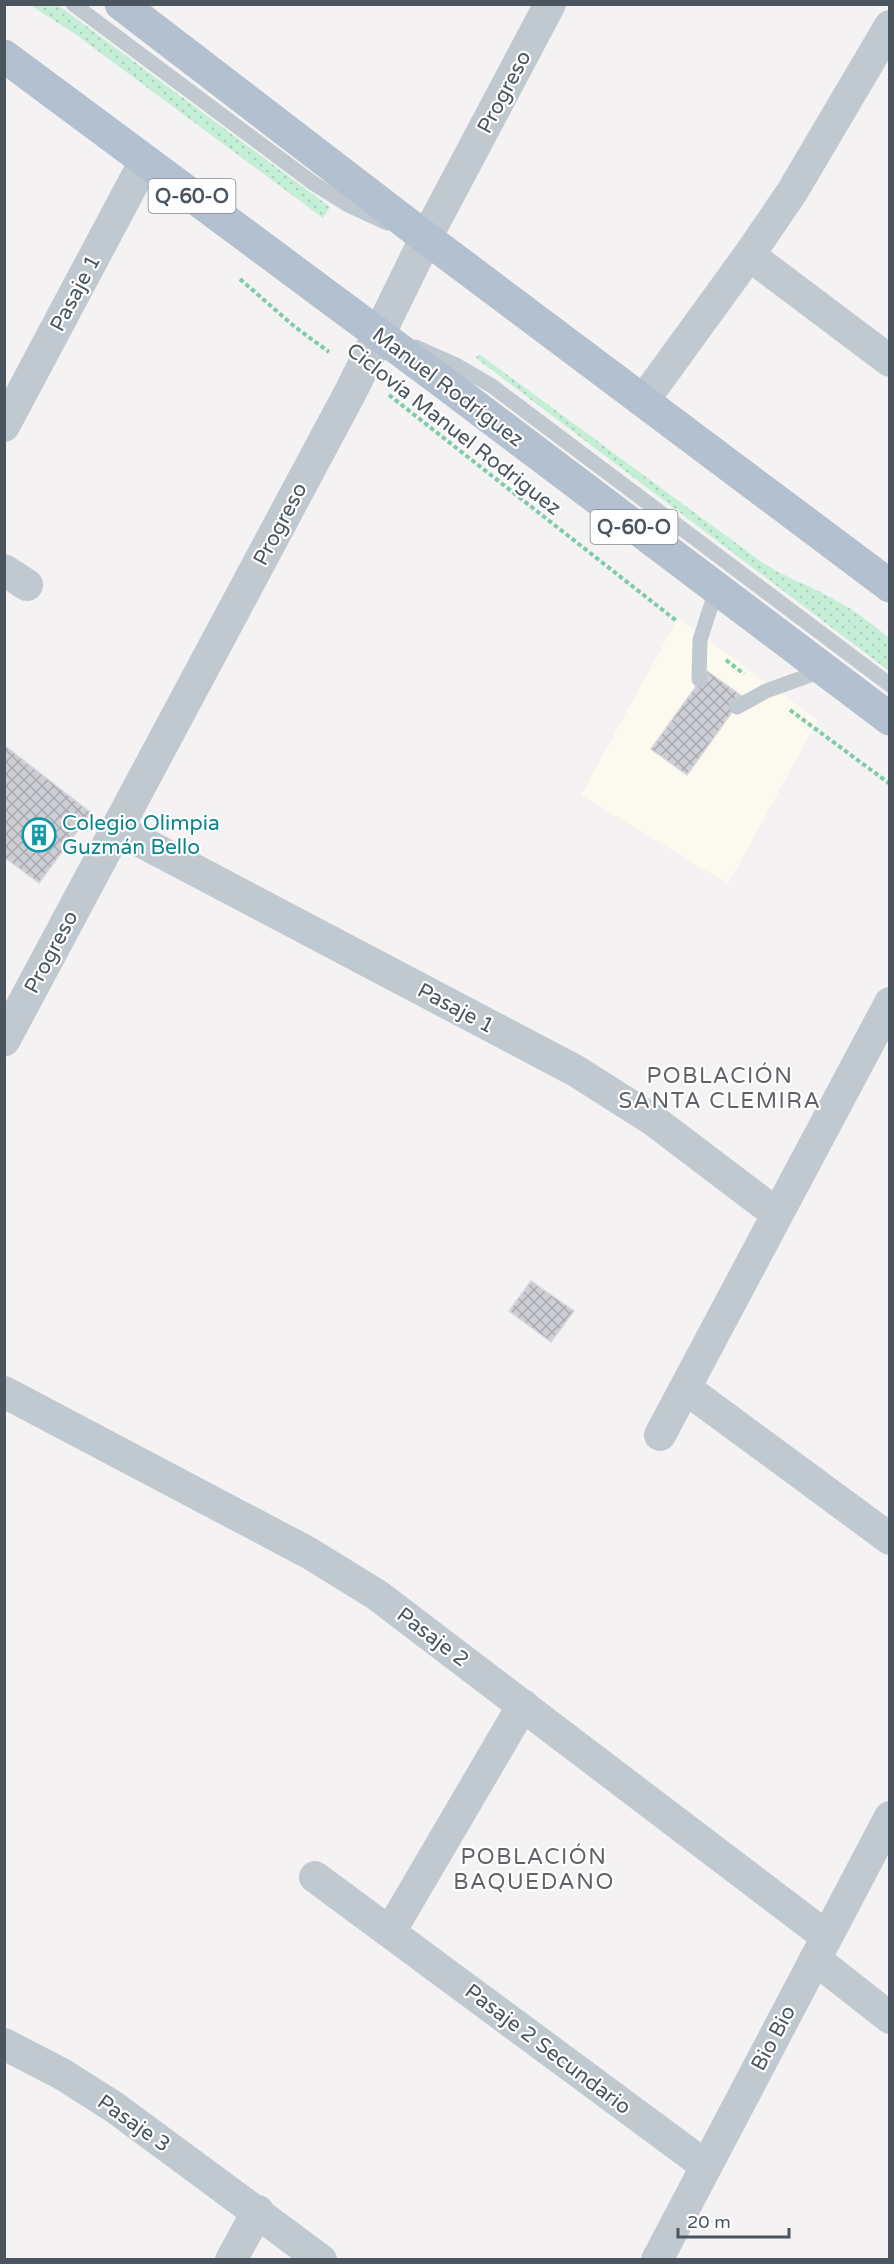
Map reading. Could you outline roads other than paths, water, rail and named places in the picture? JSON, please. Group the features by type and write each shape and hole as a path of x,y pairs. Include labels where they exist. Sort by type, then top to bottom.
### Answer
{"main road":[{"path":"121,4 426,238 890,586"},
{"name":"Manuel Rodríguez","path":"4,56 443,382 890,719"}],"street":[{"name":"Progreso","path":"4,1040 379,336 426,238 550,4"},
{"path":"644,401 792,192 890,26"},
{"name":"Pasaje 1","path":"4,426 145,161"},
{"path":"749,255 890,361"},
{"name":"Pasaje 1","path":"117,829 576,1071 652,1120 777,1214"},
{"path":"660,1435 890,1003"},
{"path":"685,1388 890,1539"},
{"name":"Pasaje 2","path":"4,1392 342,1572 410,1619 523,1705 820,1948 890,2018"},
{"path":"390,1932 523,1705"},
{"name":"Bio Bio","path":"657,2259 890,1817"},
{"name":"Pasaje 2 Secundario","path":"315,1877 706,2166"},
{"name":"Pasaje 3","path":"4,2044 62,2074 114,2107 321,2259"},
{"path":"231,2259 258,2211"}],"lane":[{"path":"73,4 332,196 366,214 426,238"},
{"path":"379,336 405,341 456,365 492,386 890,685"},
{"path":"863,566 890,599"},
{"path":"700,680 700,640 717,590"},
{"path":"736,706 766,691 824,670"}],"place":[{"name":"Colegio Olimpia Guzmán Bello","path":"39,835"}],"district":[{"name":"POBLACIÓN SANTA CLEMIRA","path":"720,1088"},
{"name":"POBLACIÓN BAQUEDANO","path":"534,1868"}]}
